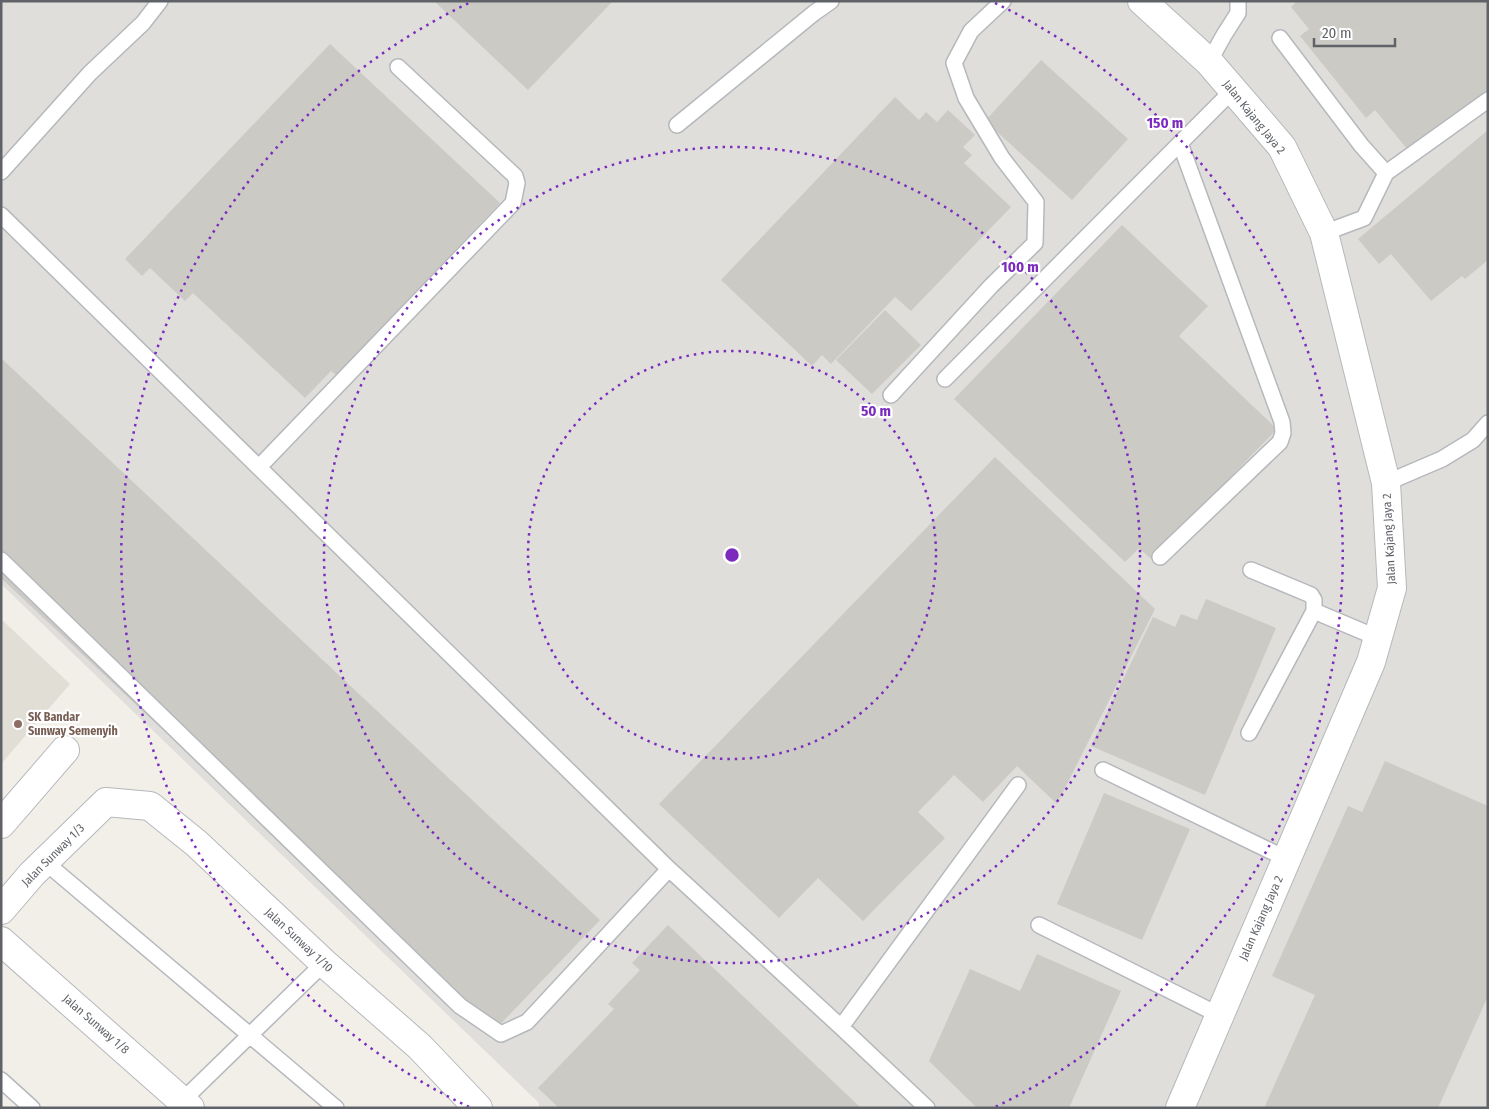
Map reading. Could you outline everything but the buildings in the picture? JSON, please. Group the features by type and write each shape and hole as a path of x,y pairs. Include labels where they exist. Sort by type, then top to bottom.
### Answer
{"street":[{"name":"Jalan Kajang Jaya 2","path":"1142,1 1209,62 1282,147 1324,233 1386,483 1392,588 1371,662 1180,1108"},
{"path":"1,824 65,750"},
{"name":"Jalan Sunway 1/3","path":"1,910 44,862 106,802"},
{"name":"Jalan Sunway 1/10","path":"106,802 150,806 196,844 324,963 420,1047 478,1108"},
{"name":"Jalan Sunway 1/8","path":"1,941 183,1105"}],"lane":[{"path":"1,172 90,73 143,22 160,1"},
{"path":"677,125 831,1"},
{"path":"891,395 991,286 1035,243 1036,202 1002,158 966,98 954,63 971,31 1003,1"},
{"path":"1209,62 1238,13 1238,1"},
{"path":"1280,38 1361,145 1386,173"},
{"path":"259,467 513,203 517,183 515,176 398,66"},
{"path":"946,379 1233,90"},
{"path":"1324,233 1364,218 1386,173 1488,100"},
{"path":"1160,557 1280,442 1283,433 1282,422 1180,143"},
{"path":"1,215 669,869 927,1108"},
{"path":"1386,483 1442,459 1473,440 1488,422"},
{"path":"1,560 460,1006 501,1034 527,1022 669,869"},
{"path":"1250,733 1314,611 1314,600 1311,595 1251,570"},
{"path":"1314,611 1378,638"},
{"path":"1103,770 1287,859"},
{"path":"841,1027 1018,784"},
{"path":"44,862 336,1108"},
{"path":"1039,925 1219,1015"},
{"path":"183,1105 324,963"},
{"path":"1,1080 32,1108"}],"shaded area":[{"path":"1,1 1488,1 1488,1108 539,1108 539,1103 1,584"},
{"name":"SK Bandar Sunway Semenyih","path":"1,619 70,684 1,764"}],"place":[{"name":"SK Bandar Sunway Semenyih","path":"18,724"}]}
